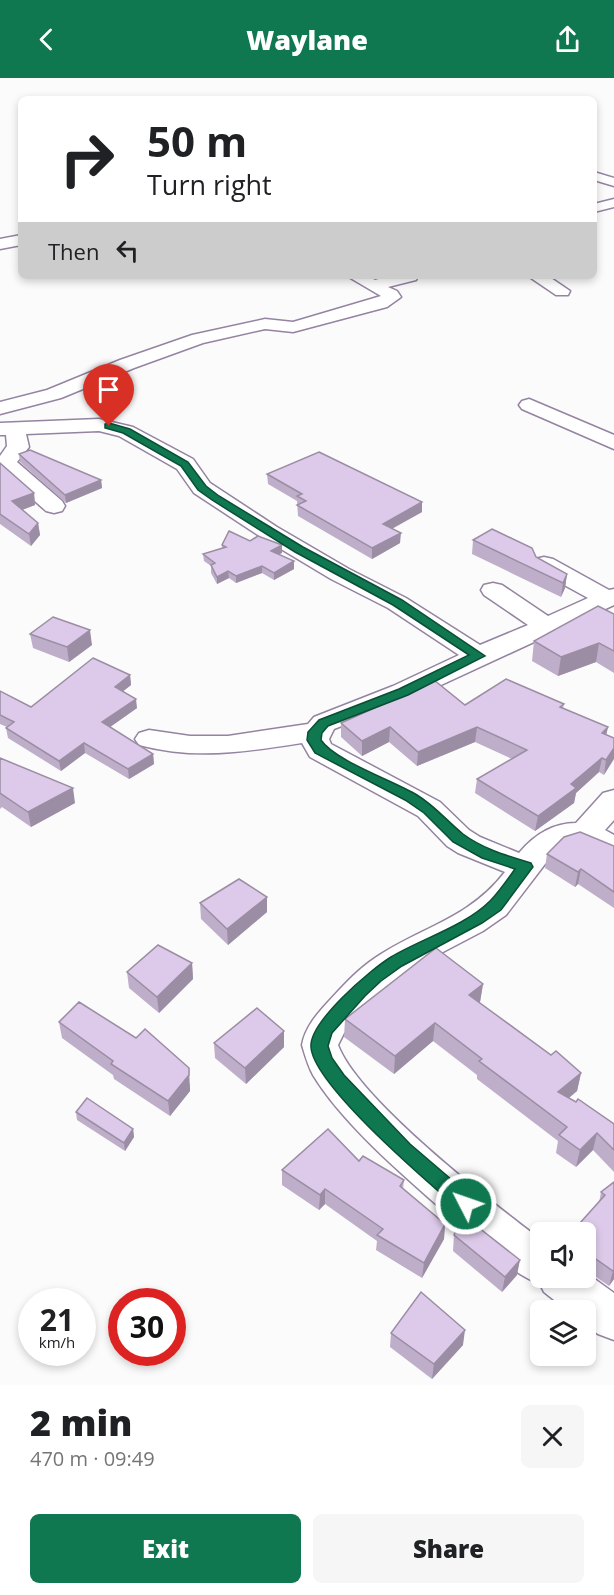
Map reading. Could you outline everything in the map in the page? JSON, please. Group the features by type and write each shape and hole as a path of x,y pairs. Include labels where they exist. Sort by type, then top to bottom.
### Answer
{"street":[{"path":"597,177 614,182"},
{"path":"597,215 614,203"},
{"path":"0,244 18,241"},
{"path":"0,408 54,394 127,364 198,339 265,324 293,327 307,325 381,303 392,297 361,279"},
{"path":"374,285 398,279"},
{"path":"541,279 562,291"},
{"path":"529,405 614,443"},
{"path":"54,506 10,469 6,462 18,447 8,429 99,425 126,431 185,464 202,488 269,532 340,574 397,603 478,656"},
{"path":"544,564 611,598"},
{"path":"493,590 547,626"},
{"path":"149,739 190,745 228,745 315,732 330,720 403,692 478,656 611,598"},
{"path":"315,732 314,740 320,750 420,803 442,820 458,838 487,854 526,867"},
{"path":"530,1257 404,1150 338,1080 324,1061 320,1046 324,1030 375,976 396,962 477,919 495,906 526,867 554,838 565,834 598,842 614,800"},
{"path":"572,1288 614,1319"}],"building":[{"path":"30,450 101,480 65,495 19,454"},
{"path":"319,452 422,502 383,524 401,533 372,548 297,505 306,501 297,496 302,494 267,474"},
{"path":"0,463 34,493 12,501 38,523 29,534 0,514"},
{"path":"492,529 532,548 536,557 567,574 563,583 473,540"},
{"path":"229,531 250,541 258,536 282,545 271,551 294,561 274,573 262,566 236,576 228,571 217,577 211,565 215,563 203,554 226,547 222,545"},
{"path":"598,606 614,614 614,651 599,643 561,657 534,641"},
{"path":"53,617 90,630 67,647 30,634"},
{"path":"93,658 130,675 115,687 136,699 102,722 153,754 128,769 84,743 59,761 6,728 14,722 0,715 0,691 31,707"},
{"path":"506,679 564,704 560,707 608,727 602,733 614,738 614,748 606,760 602,758 571,784 576,788 538,816 477,779 527,750 477,727 418,752 390,727 362,741 341,723 406,694 401,691 434,680 465,705"},
{"path":"0,758 73,788 28,812 0,793"},
{"path":"580,832 614,846 614,892 581,869 578,872 547,854 564,837"},
{"path":"239,879 267,897 227,929 200,903"},
{"path":"158,945 192,963 157,997 127,972"},
{"path":"436,948 483,984 469,995 551,1055 556,1051 581,1073 558,1092 576,1102 578,1099 614,1124 614,1150 597,1133 580,1150 559,1135 567,1127 479,1061 482,1059 435,1023 395,1056 345,1019"},
{"path":"79,1002 136,1038 145,1029 189,1068 189,1075 168,1101 111,1064 113,1061 59,1022"},
{"path":"257,1008 284,1031 245,1068 214,1043"},
{"path":"87,1098 133,1129 124,1143 76,1112"},
{"path":"328,1129 359,1161 363,1156 404,1180 400,1186 445,1224 424,1263 377,1235 383,1229 325,1189 320,1195 282,1170"},
{"path":"614,1182 613,1271 596,1259 596,1222 581,1222 605,1195 601,1192"},
{"path":"461,1218 479,1228 520,1260 505,1277 454,1235"},
{"path":"421,1292 465,1330 434,1364 391,1333"}],"route":[{"path":"109,426 126,431 185,464 202,488 216,498 340,574 397,603 478,656 403,692 324,723 315,732 314,740 320,750 429,809 458,838 487,854 526,867 495,906 477,919 396,962 375,976 324,1030 320,1046 324,1061 338,1080 404,1150 466,1204"}]}
